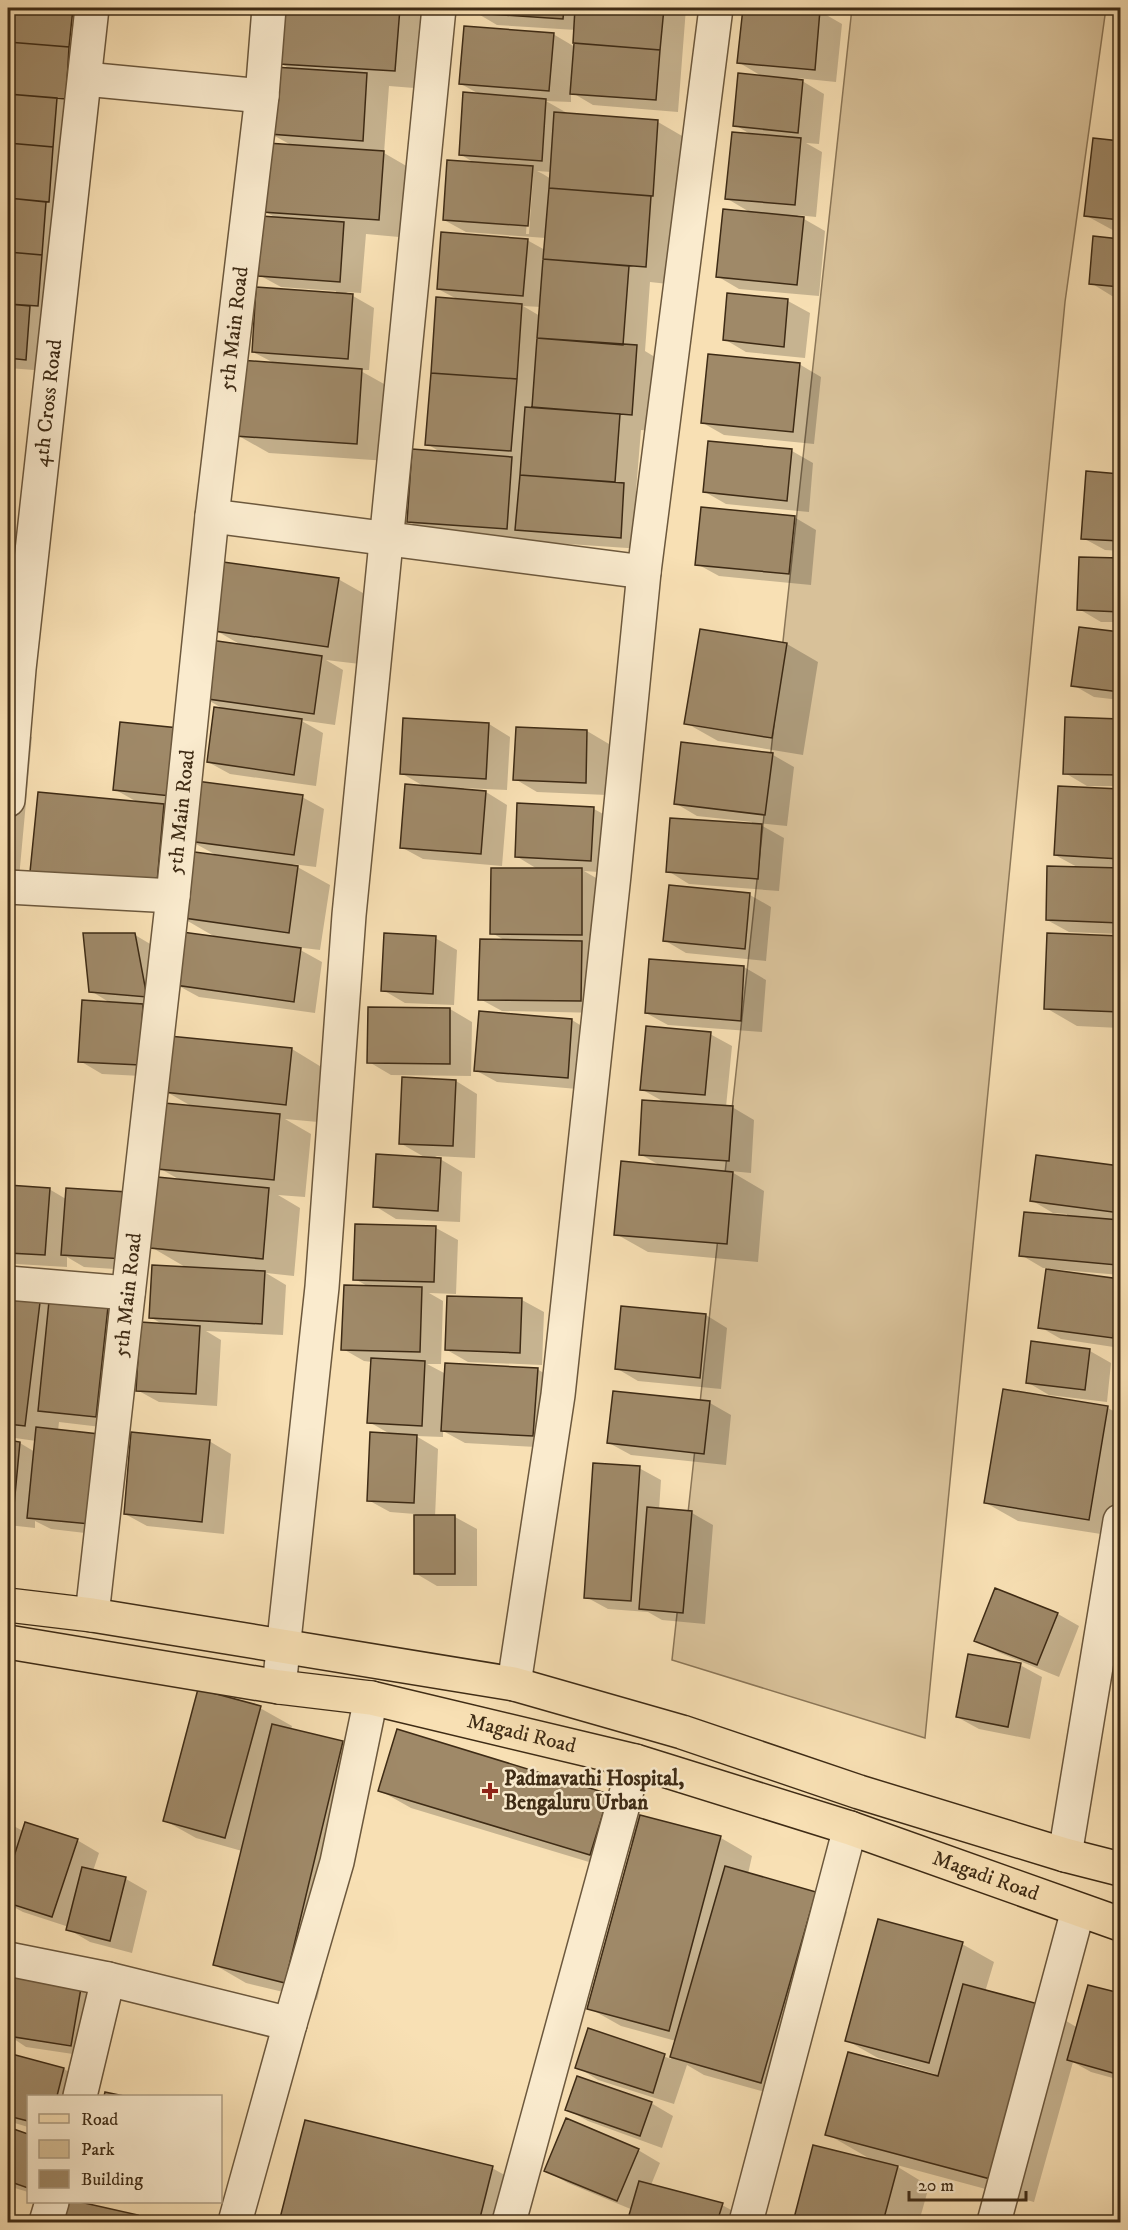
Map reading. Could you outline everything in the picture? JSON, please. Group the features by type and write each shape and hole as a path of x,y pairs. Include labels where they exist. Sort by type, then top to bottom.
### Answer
{"main road":[{"name":"Magadi Road","path":"8,1605 92,1615 514,1684 682,1732 859,1792 1065,1855 1120,1869"},
{"name":"Magadi Road","path":"8,1642 279,1688 370,1698 635,1761 850,1828 1120,1924"}],"street":[{"name":"4th Cross Road","path":"8,800 20,657 92,8"},
{"name":"5th Main Road","path":"92,1615 173,896 212,516 262,96 269,8"},
{"path":"279,1688 322,1287 349,915 439,8"},
{"path":"514,1684 558,1395 613,887 644,572 716,8"},
{"path":"85,79 262,96"},
{"path":"212,516 644,572"},
{"path":"8,887 173,896"},
{"path":"8,1283 128,1293"},
{"path":"1065,1855 1120,1521"},
{"path":"235,2223 337,1862 370,1698"},
{"path":"508,2223 635,1761"},
{"path":"746,2223 850,1828"},
{"path":"994,2223 1078,1910"},
{"path":"8,1959 108,1979 290,2024"},
{"path":"80,2095 108,1979"},
{"path":"46,2223 52,2203"}],"green space":[{"path":"852,8 1106,8 1065,302 925,1738 672,1660"}],"building":[{"path":"8,8 73,8 69,47 8,42"},
{"path":"283,8 400,8 395,71 279,64"},
{"path":"474,8 564,8 563,19 474,13"},
{"path":"575,8 664,8 660,50 573,43"},
{"path":"743,8 820,10 815,70 737,63"},
{"path":"464,26 554,33 549,91 459,84"},
{"path":"8,42 69,47 66,99 8,94"},
{"path":"574,43 660,50 656,100 570,94"},
{"path":"274,67 367,73 363,141 269,134"},
{"path":"738,73 803,80 798,133 733,126"},
{"path":"463,92 546,99 542,161 459,155"},
{"path":"8,94 57,98 53,147 8,143"},
{"path":"554,112 658,120 653,196 549,188"},
{"path":"732,132 801,138 795,205 725,199"},
{"path":"1093,138 1120,141 1120,220 1084,216"},
{"path":"8,143 53,147 49,202 8,198"},
{"path":"267,143 384,151 379,220 262,212"},
{"path":"447,160 533,166 528,226 443,220"},
{"path":"549,188 651,196 646,267 543,259"},
{"path":"8,198 46,202 42,255 8,252"},
{"path":"723,209 804,217 797,285 716,277"},
{"path":"261,216 344,222 340,282 258,276"},
{"path":"441,232 528,239 523,296 437,289"},
{"path":"1093,236 1120,239 1120,287 1089,284"},
{"path":"8,252 42,255 38,306 8,304"},
{"path":"543,259 629,266 623,345 537,338"},
{"path":"256,287 353,294 348,359 252,352"},
{"path":"727,293 788,299 784,347 723,340"},
{"path":"436,297 522,304 517,379 431,373"},
{"path":"8,304 30,306 26,360 8,358"},
{"path":"1118,321 1120,321 1120,384"},
{"path":"537,338 637,345 632,415 532,407"},
{"path":"708,354 800,363 793,432 701,423"},
{"path":"240,360 362,369 357,444 235,436"},
{"path":"431,373 517,379 511,451 425,445"},
{"path":"525,407 620,414 615,482 520,475"},
{"path":"708,441 792,449 787,501 703,492"},
{"path":"412,449 512,457 507,529 407,522"},
{"path":"1086,471 1120,474 1120,541 1081,539"},
{"path":"520,475 624,483 621,538 515,530"},
{"path":"701,507 795,516 789,574 695,565"},
{"path":"1079,557 1120,558 1120,612 1077,610"},
{"path":"223,562 339,578 328,647 214,631"},
{"path":"1079,627 1120,632 1120,692 1071,686"},
{"path":"700,629 787,643 772,738 684,724"},
{"path":"210,640 322,656 314,714 201,698"},
{"path":"214,707 302,719 294,775 207,762"},
{"path":"1065,717 1120,719 1120,775 1063,774"},
{"path":"403,718 489,723 486,779 400,774"},
{"path":"120,722 179,728 171,796 113,790"},
{"path":"516,727 587,730 586,783 513,780"},
{"path":"681,742 773,753 765,815 674,804"},
{"path":"196,781 303,795 294,855 188,841"},
{"path":"405,784 486,791 481,854 400,848"},
{"path":"1058,786 1120,789 1120,859 1054,855"},
{"path":"38,792 164,804 157,883 30,872"},
{"path":"517,803 594,807 591,861 515,857"},
{"path":"670,818 762,824 758,879 666,872"},
{"path":"187,851 298,866 289,933 177,917"},
{"path":"1047,866 1120,868 1120,923 1046,920"},
{"path":"491,868 582,868 582,935 490,934"},
{"path":"669,885 750,893 745,949 663,941"},
{"path":"182,932 301,948 294,1002 175,985"},
{"path":"83,933 135,933 147,997 89,992"},
{"path":"384,933 436,936 433,994 381,991"},
{"path":"1047,933 1120,936 1120,1012 1044,1009"},
{"path":"480,939 582,941 581,1001 478,1000"},
{"path":"649,959 744,966 741,1021 645,1013"},
{"path":"82,1000 143,1004 140,1065 78,1062"},
{"path":"368,1007 450,1008 450,1064 367,1063"},
{"path":"479,1011 572,1019 568,1078 474,1071"},
{"path":"646,1026 711,1032 705,1095 640,1090"},
{"path":"169,1036 292,1048 286,1105 163,1092"},
{"path":"402,1077 456,1080 453,1146 399,1144"},
{"path":"642,1100 733,1106 729,1161 639,1155"},
{"path":"164,1103 280,1114 274,1180 157,1169"},
{"path":"376,1154 441,1158 438,1211 373,1207"},
{"path":"1036,1155 1120,1166 1120,1213 1030,1201"},
{"path":"621,1161 733,1172 727,1244 614,1235"},
{"path":"157,1177 269,1188 263,1259 150,1248"},
{"path":"8,1185 50,1188 45,1255 8,1253"},
{"path":"66,1188 128,1192 124,1259 61,1255"},
{"path":"1024,1212 1120,1220 1117,1265 1019,1256"},
{"path":"355,1224 436,1226 434,1282 353,1280"},
{"path":"152,1265 265,1271 262,1324 149,1318"},
{"path":"1046,1269 1120,1279 1113,1338 1038,1328"},
{"path":"344,1285 422,1287 420,1352 341,1350"},
{"path":"8,1290 41,1294 25,1426 8,1424"},
{"path":"447,1296 522,1298 520,1353 445,1350"},
{"path":"49,1301 108,1307 96,1417 38,1411"},
{"path":"621,1306 706,1314 700,1378 615,1369"},
{"path":"140,1322 200,1326 196,1394 136,1391"},
{"path":"1031,1341 1090,1349 1085,1390 1026,1383"},
{"path":"371,1358 425,1361 422,1426 367,1423"},
{"path":"445,1363 538,1368 533,1436 441,1431"},
{"path":"1003,1389 1108,1406 1089,1520 984,1503"},
{"path":"613,1391 710,1401 704,1454 607,1443"},
{"path":"36,1427 99,1434 90,1524 27,1518"},
{"path":"131,1432 210,1440 202,1522 124,1514"},
{"path":"370,1432 417,1435 414,1503 367,1501"},
{"path":"8,1440 20,1442 13,1516 8,1516"},
{"path":"593,1463 640,1466 631,1601 584,1598"},
{"path":"647,1507 692,1511 683,1613 639,1609"},
{"path":"414,1515 455,1515 455,1574 414,1574"},
{"path":"995,1588 1058,1613 1037,1665 974,1641"},
{"path":"968,1654 1021,1663 1008,1727 956,1717"},
{"path":"198,1689 261,1706 225,1838 163,1821"},
{"path":"272,1724 343,1741 285,1983 213,1965"},
{"path":"397,1729 609,1794 590,1855 378,1791"},
{"path":"640,1815 721,1836 669,2031 587,2009"},
{"path":"25,1822 78,1839 52,1917 8,1903 8,1875"},
{"path":"725,1866 816,1892 761,2083 670,2057"},
{"path":"82,1867 126,1877 110,1941 66,1930"},
{"path":"878,1919 963,1942 929,2063 845,2041"},
{"path":"13,1977 81,1988 71,2046 8,2036 8,2010"},
{"path":"963,1984 1042,2005 994,2180 825,2135 848,2052 938,2076"},
{"path":"1088,1985 1120,1993 1120,2075 1067,2060"},
{"path":"588,2028 665,2054 653,2093 575,2068"},
{"path":"8,2053 64,2068 57,2095 27,2095 27,2121 8,2116"},
{"path":"577,2076 652,2102 640,2136 565,2110"},
{"path":"566,2118 639,2149 617,2201 544,2171"},
{"path":"305,2120 493,2166 479,2222 279,2222"},
{"path":"8,2127 27,2134 27,2188 8,2181"},
{"path":"813,2145 898,2166 883,2222 793,2222"},
{"path":"639,2181 723,2203 717,2222 627,2222"},
{"path":"68,2203 84,2203 138,2215 136,2222 63,2222"}],"place":[{"name":"Padmavathi Hospital, Bengaluru Urban","path":"490,1791"}]}
